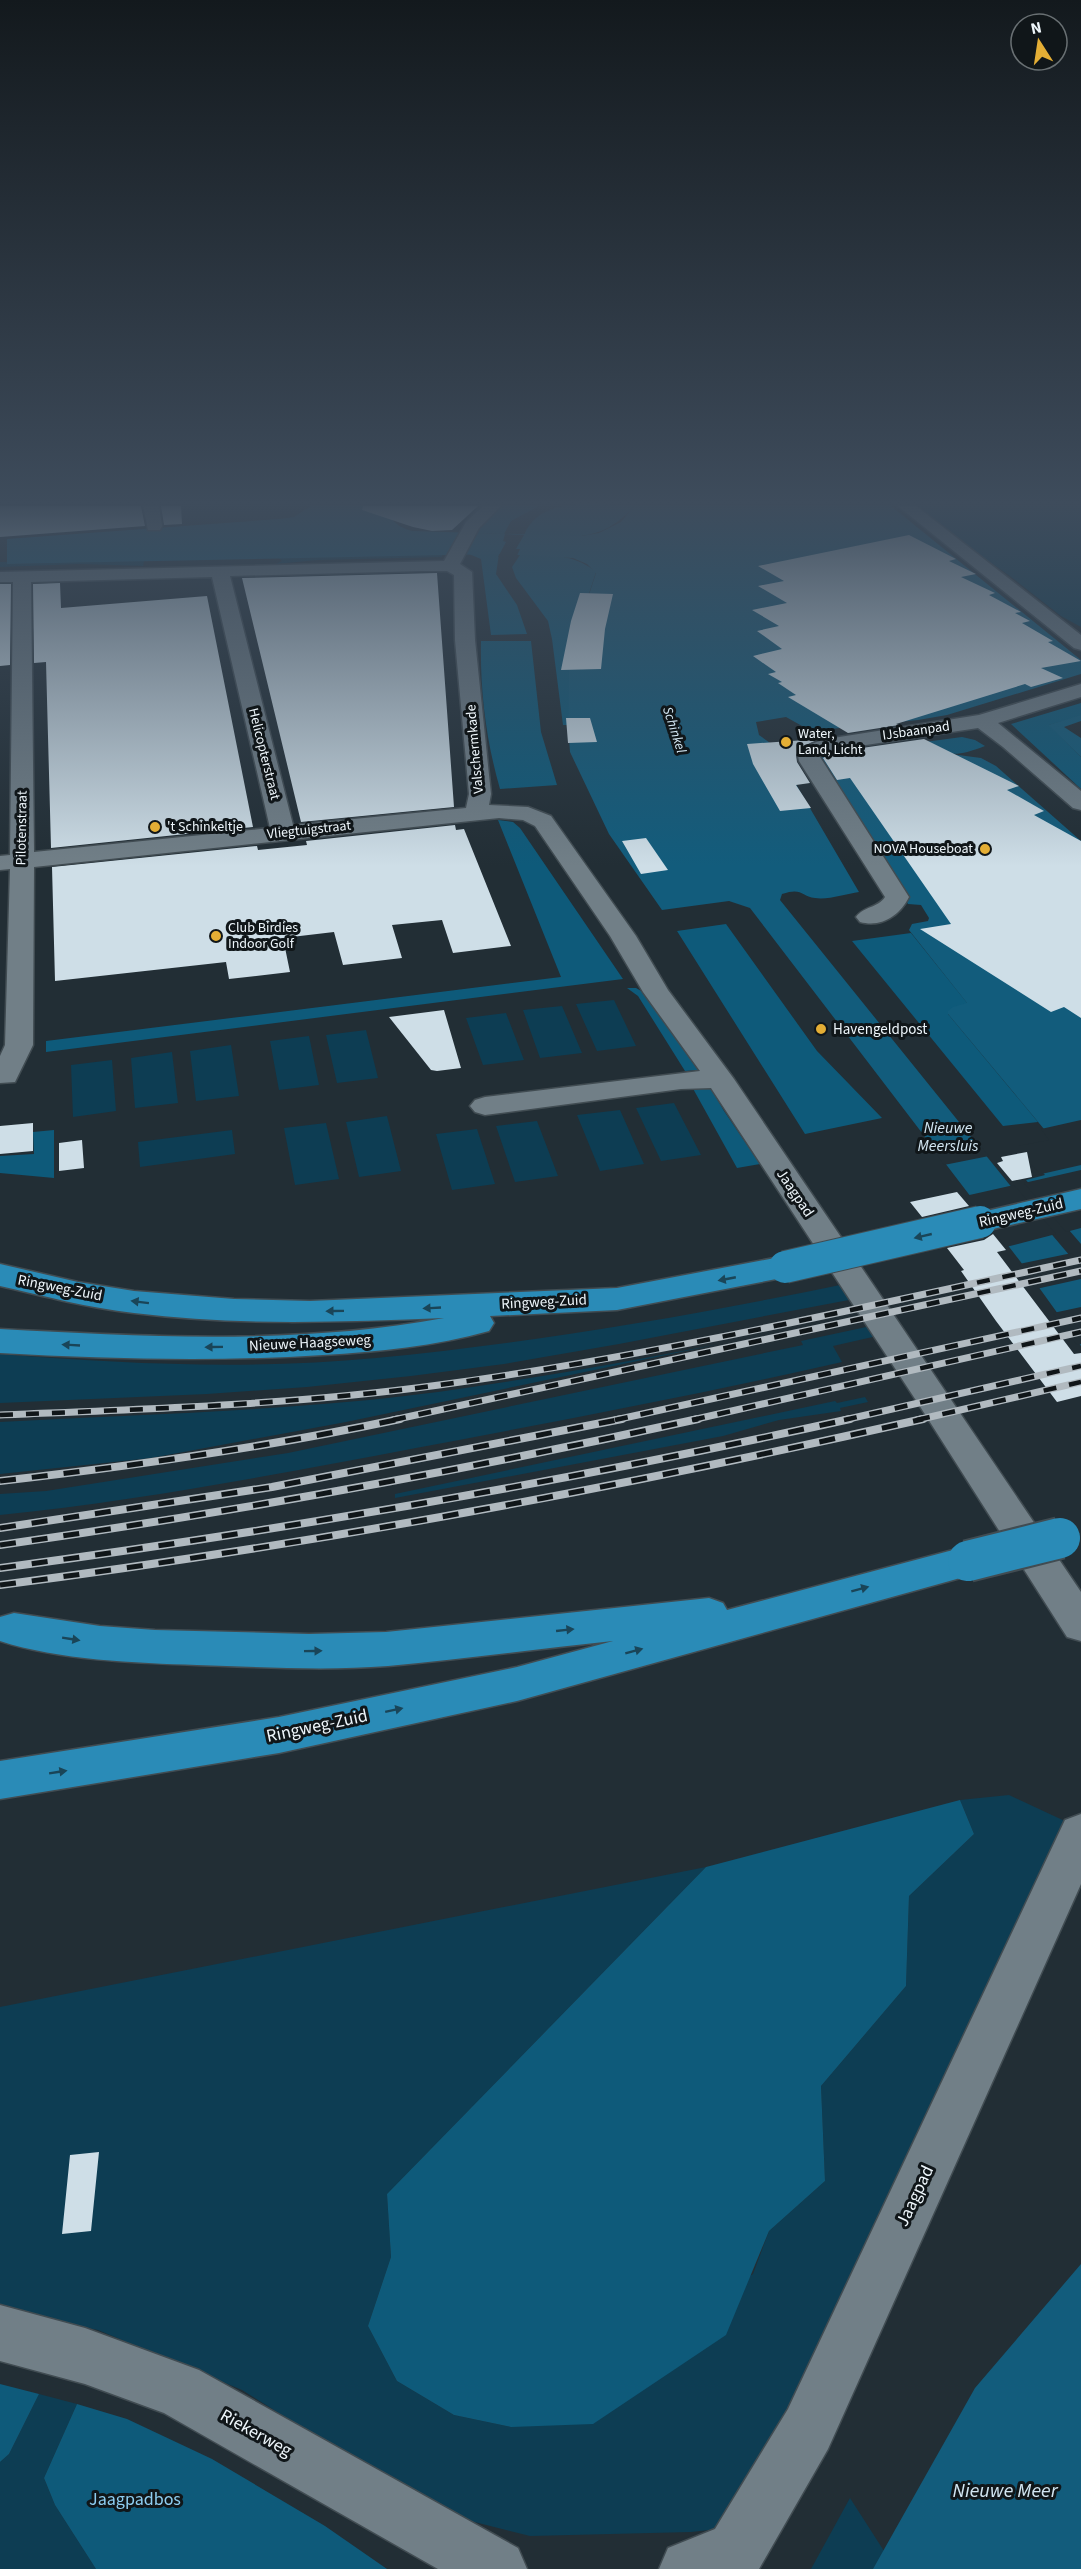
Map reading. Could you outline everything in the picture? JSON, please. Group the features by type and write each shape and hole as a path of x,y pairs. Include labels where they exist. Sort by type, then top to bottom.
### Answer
{"highway":[{"name":"Ringweg-Zuid","path":"0,1275 78,1293 134,1302 234,1310 393,1310 616,1299 785,1267 1081,1199"},
{"name":"Nieuwe Haagseweg","path":"0,1341 151,1347 314,1344 398,1337 616,1299"},
{"name":"Ringweg-Zuid","path":"0,1780 279,1735 508,1686 803,1604 1081,1533"},
{"name":"Ringweg-Zuid","path":"14,1629 99,1643 155,1647 320,1651 387,1649 803,1604"}],"street":[{"name":"Pilotenstraat","path":"4,1076 19,1045 11,862 13,626"},
{"name":"Helicopterstraat","path":"233,626 283,832"},
{"name":"Valschermkade","path":"465,626 480,794 476,813"},
{"path":"1058,626 1081,644"},
{"name":"IJsbaanpad","path":"869,917 891,908 897,897 810,761 809,755 820,747 833,744 982,721 1081,690"},
{"path":"982,721 1011,742 1081,803"},
{"name":"Jaagpad","path":"476,813 499,811 528,814 543,821 623,936 656,992 720,1079 1081,1625"},
{"name":"Vliegtuigstraat","path":"11,862 476,813"},
{"path":"485,1106 681,1080 720,1079"},
{"name":"Jaagpad","path":"712,2560 808,2429 1081,1834"},
{"name":"Riekerweg","path":"0,2333 85,2356 179,2390 497,2569"}],"shaded area":[{"path":"614,1000 636,1046 597,1051 576,1004"},
{"path":"562,1006 582,1053 540,1058 523,1010"},
{"path":"506,1013 524,1060 483,1065 466,1018"},
{"path":"366,1030 378,1078 337,1083 326,1035"},
{"path":"309,1036 319,1085 279,1090 270,1041"},
{"path":"231,1045 239,1096 196,1101 190,1051"},
{"path":"172,1052 178,1103 135,1108 131,1058"},
{"path":"112,1060 116,1111 73,1117 71,1065"},
{"path":"674,1103 701,1155 661,1161 636,1108"},
{"path":"620,1110 644,1164 600,1171 577,1115"},
{"path":"387,1116 401,1171 359,1177 346,1122"},
{"path":"537,1121 558,1176 515,1182 496,1126"},
{"path":"326,1123 339,1179 295,1185 284,1128"},
{"path":"477,1129 495,1184 452,1190 436,1134"},
{"path":"232,1130 235,1154 140,1167 138,1142"},
{"path":"845,1284 854,1299 504,1364 307,1387 0,1403 0,1354 93,1361 188,1364 329,1362 494,1345 729,1307"},
{"path":"871,1326 877,1336 833,1346 842,1362 789,1374 260,1477 156,1495 0,1515 0,1494 46,1491 288,1453 803,1345 801,1341"},
{"path":"719,1344 346,1422 151,1458 0,1474 0,1422 329,1404 438,1392 544,1376"},
{"path":"865,1397 868,1402 840,1408 841,1411 779,1420 723,1436 395,1498 395,1494 835,1401 837,1403"},
{"path":"1009,1795 1069,1823 744,2519 727,2528 691,2532 530,2536 439,2513 242,2390 98,2330 0,2311 0,2007 706,1867 387,2194 391,2257 368,2326 397,2381 454,2415 511,2427 753,2274 769,2231 825,2181 821,2086 906,1986 909,1896 974,1834 960,1800"},
{"path":"39,2394 77,2404 44,2478 55,2505 96,2569 0,2569 0,2462 9,2454"},
{"path":"850,2498 884,2551 873,2569 811,2569"}],"green space":[{"path":"490,626 524,626 527,634 491,635"},
{"path":"549,626 582,626 568,725 563,725"},
{"path":"481,641 531,641 541,732 557,785 500,789 485,715"},
{"path":"1081,703 1081,716 1049,725 1081,757 1081,789 1011,724"},
{"path":"962,737 975,740 985,746 965,753 951,754 917,743"},
{"path":"498,820 513,822 520,828 623,979 46,1052 46,1041 561,977"},
{"path":"726,924 817,1051 882,1118 805,1134 677,931"},
{"path":"911,933 968,1004 948,1014 1038,1122 1003,1126 852,941"},
{"path":"627,988 636,988 643,992 698,1070 685,1071 638,996"},
{"path":"691,1085 710,1087 760,1164 737,1168"},
{"path":"54,1130 54,1178 0,1173 0,1156 34,1154 33,1132"},
{"path":"960,1800 974,1834 909,1896 906,1986 821,2086 825,2181 769,2231 726,2335 593,2424 511,2427 454,2415 397,2381 368,2326 391,2257 387,2194 706,1867"},
{"path":"0,2384 39,2394 9,2454 0,2462"},
{"name":"Jaagpadbos","path":"77,2404 127,2419 212,2459 325,2526 387,2569 96,2569 55,2505 44,2478"}],"water":[{"path":"579,626 1039,626 1081,660 1081,674 947,715 811,731 786,717 756,722 759,735 773,745 859,892 820,898 794,891 782,894 780,900 1009,1184 1081,1269 1081,1346 1020,1261 750,908 729,901 662,910 609,834 570,752 569,670"},
{"path":"1081,715 1081,721 1064,727 1081,738 1081,757 1048,725"},
{"path":"917,743 951,754 981,758 996,766 1081,841 1081,1244 1026,1180 1045,1175 1020,1148 1054,1141 948,1014 953,1007 967,1003 909,930 912,924 928,921 929,918 921,905 908,904 829,780 819,757"},
{"name":"Nieuwe Meer","path":"1081,2264 1081,2569 873,2569 975,2388"}],"pier":[{"path":"1081,1120 1081,1165 1024,1178 1040,1174 1018,1150 1018,1146 1049,1140 1041,1129"},
{"path":"979,1144 989,1156 944,1165 936,1153"},
{"path":"1081,1170 1081,1228 1066,1232 1024,1183"},
{"path":"1014,1185 1056,1234 1006,1247 965,1196"},
{"path":"1072,1253 1081,1264 1081,1279 1036,1289 1019,1264"},
{"path":"1081,1307 1081,1344 1077,1345 1053,1313"}],"building":[{"path":"0,626 10,626 10,665 0,666"},
{"path":"34,626 213,626 253,827 51,848 46,662 34,663"},
{"path":"254,626 441,626 454,807 301,822"},
{"path":"570,626 606,626 601,669 561,670"},
{"path":"779,626 1027,626 1053,641 1048,642 1081,661 1041,668 1063,678 1031,687 1025,684 896,724 899,725 848,733 788,697 796,695 778,683 782,682 768,674 776,672 753,656 782,649 757,631"},
{"path":"566,718 590,718 597,742 568,743"},
{"path":"820,739 804,746 796,755 797,762 810,783 796,785 811,808 780,811 753,764 747,744"},
{"path":"924,739 1019,786 1007,790 1044,811 1034,815 1081,841 1081,1018 1064,1007 1051,1012 920,929 951,924 850,778 837,780 823,758 834,752"},
{"path":"455,825 456,830 464,829 511,946 453,953 442,920 392,925 402,958 343,965 334,932 283,938 290,972 229,979 226,962 55,981 52,867 257,846 258,850 307,845 306,841"},
{"path":"646,838 668,870 641,874 622,841"},
{"path":"444,1010 461,1068 437,1071 431,1070 389,1017"},
{"path":"33,1123 33,1151 0,1154 0,1126"},
{"path":"82,1140 84,1168 59,1171 59,1143"},
{"path":"1027,1152 1032,1177 1012,1181 997,1163 1003,1161 1001,1157"},
{"path":"957,1192 969,1206 922,1217 910,1202"},
{"path":"993,1234 1006,1250 997,1252 1074,1354 1081,1353 1081,1396 1057,1402 996,1321 961,1271 964,1270 947,1248 984,1240"},
{"path":"99,2152 91,2231 62,2234 70,2155"}],"railway":[{"path":"0,1415 274,1402 439,1385 681,1345 1081,1260"},
{"path":"393,1420 1081,1271"},
{"path":"615,1420 1081,1318"},
{"path":"692,1420 1081,1332"},
{"path":"844,1420 1081,1366"},
{"path":"917,1420 1081,1382"},
{"path":"0,1481 201,1455 400,1419"},
{"path":"0,1528 272,1487 622,1419"},
{"path":"0,1545 175,1519 350,1489 524,1456 698,1419"},
{"path":"0,1568 321,1521 639,1463 850,1419"},
{"path":"0,1585 233,1552 464,1513 694,1468 923,1419"}],"place":[{"name":"Water, Land, Licht","path":"786,742"},
{"name":"'t Schinkeltje","path":"155,827"},
{"name":"NOVA Houseboat","path":"985,849"},
{"name":"Club Birdies Indoor Golf","path":"216,936"},
{"name":"Havengeldpost","path":"821,1029"}],"water label":[{"name":"Schinkel","path":"674,730"},
{"name":"Nieuwe Meersluis","path":"948,1137"}]}
